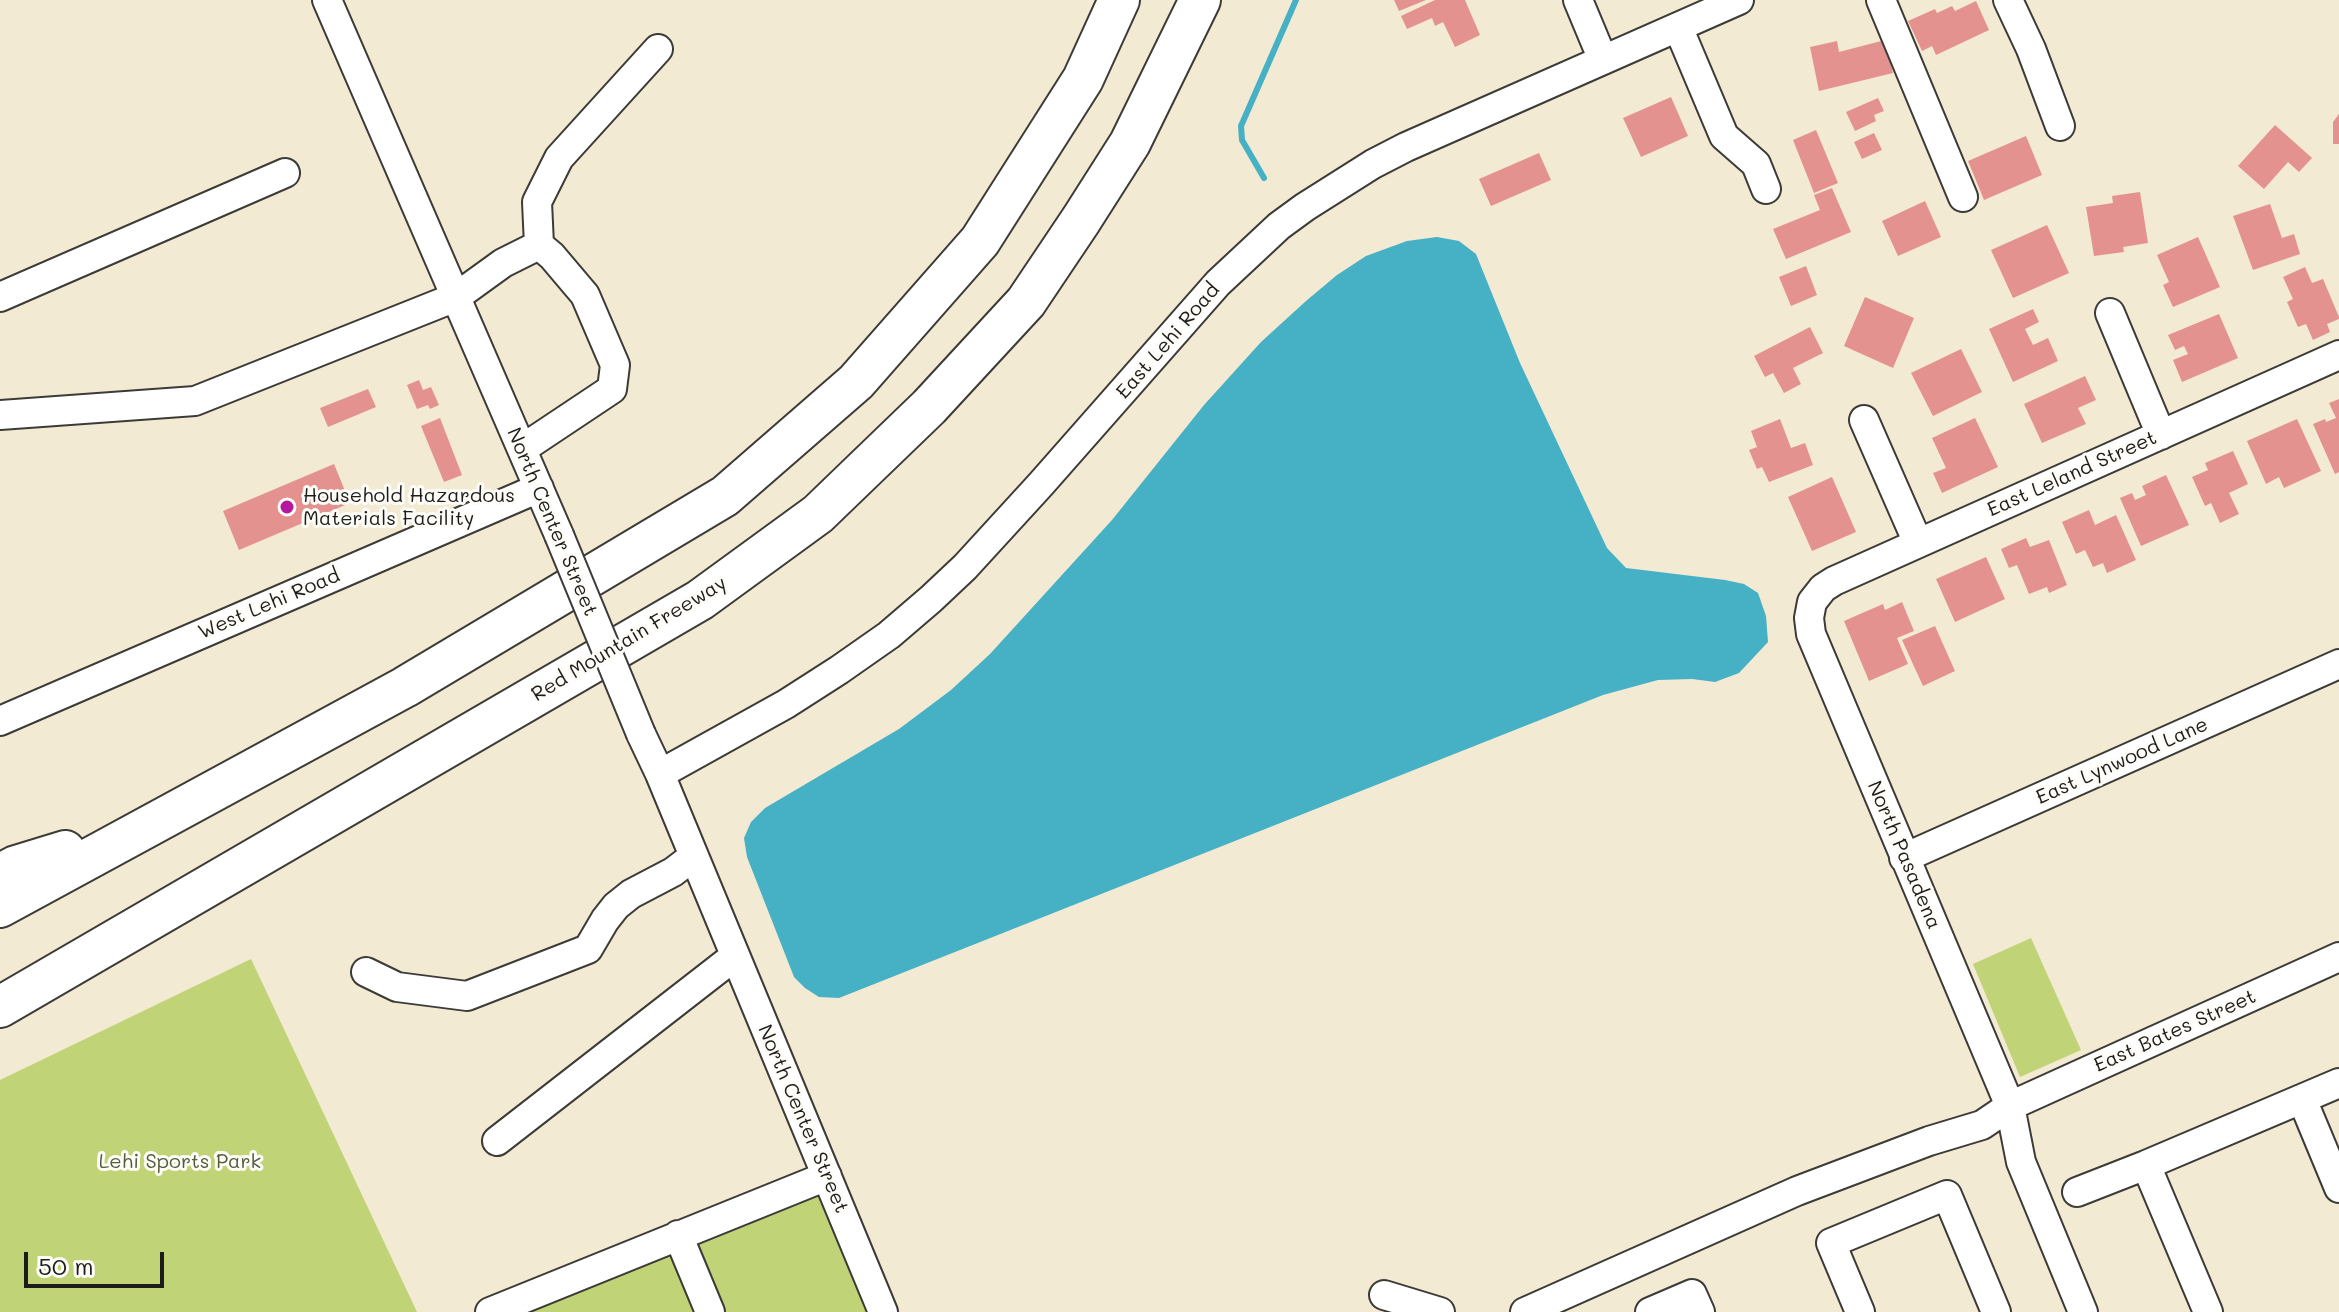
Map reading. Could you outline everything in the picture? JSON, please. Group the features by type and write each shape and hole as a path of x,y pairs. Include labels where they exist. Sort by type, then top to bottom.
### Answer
{"highway":[{"path":"0,907 405,687 725,496 856,382 980,241 1083,79 1119,0"},
{"name":"Red Mountain Freeway","path":"0,1007 700,600 818,514 929,407 1026,302 1130,143 1200,0"},
{"path":"0,874 16,866 149,825"},
{"path":"0,1022 195,892"}],"street":[{"name":"North Center Street","path":"327,0 559,535 883,1312"},
{"path":"1578,0 1603,60"},
{"name":"East Lehi Road","path":"660,774 786,704 839,670 889,635 931,599 965,567 1041,484 1218,283 1279,226 1373,164 1444,129 1739,0"},
{"path":"1881,0 1963,197"},
{"path":"2008,0 2037,63 2060,126"},
{"path":"1678,27 1724,136 1756,164 1766,189"},
{"path":"522,449 612,389 615,365 585,295 539,245 537,202 559,158 658,49"},
{"path":"0,297 285,173"},
{"path":"0,415 195,401 456,297 503,263 539,245"},
{"path":"2110,313 2161,435"},
{"name":"East Leland Street","path":"1812,602 1823,588 1834,581 2339,355"},
{"path":"1864,420 1918,543"},
{"name":"West Lehi Road","path":"0,721 539,488"},
{"name":"North Pasadena","path":"1812,602 1809,618 1811,634 2010,1106 2021,1162 2083,1312"},
{"name":"East Lynwood Lane","path":"1904,858 2339,664"},
{"path":"366,972 397,987 467,996 588,949 616,906 694,856"},
{"path":"497,1141 735,956"},
{"name":"East Bates Street","path":"1525,1312 1797,1191 1929,1141 1974,1128 2010,1106 2339,957"},
{"path":"2077,1192 2339,1083"},
{"path":"2302,1099 2339,1188"},
{"path":"2146,1165 2208,1312"},
{"path":"490,1312 827,1176"},
{"path":"1860,1312 1831,1243 1947,1195 1996,1312"},
{"path":"678,1235 710,1312"},
{"path":"1650,1312 1692,1294 1700,1312"},
{"path":"1384,1295 1440,1312"}],"green space":[{"path":"2031,938 2081,1050 2020,1077 1973,964"},
{"name":"Lehi Sports Park","path":"251,959 417,1312 0,1312 0,1080"},
{"path":"827,1176 883,1312 492,1312"}],"water":[{"path":"1437,237 1459,241 1476,254 1520,363 1607,548 1626,568 1744,584 1758,593 1766,616 1768,642 1739,673 1715,682 1658,680 1603,695 839,998 819,997 805,988 794,977 747,857 744,838 751,822 765,808 899,729 951,690 990,654 1112,520 1204,405 1261,342 1306,301 1366,256 1407,241"}],"building":[{"path":"1394,0 1426,0 1399,11"},
{"path":"1435,0 1465,0 1480,35 1455,47 1443,22 1435,26 1432,18 1407,29 1401,16"},
{"path":"1976,1 1989,30 1936,55 1932,46 1922,51 1908,21 1935,9 1937,13 1952,6 1955,11"},
{"path":"1885,40 1893,73 1819,91 1810,47 1837,41 1839,52"},
{"path":"1671,97 1688,136 1641,157 1623,118"},
{"path":"1878,98 1884,111 1874,115 1876,121 1855,131 1846,112"},
{"path":"2339,114 2339,144 2333,144 2333,122"},
{"path":"2275,125 2312,158 2299,172 2288,162 2264,189 2238,166"},
{"path":"1816,130 1838,183 1814,193 1793,140"},
{"path":"1874,133 1882,150 1862,159 1854,142"},
{"path":"2026,136 2042,175 1984,200 1968,161"},
{"path":"1539,153 1551,180 1491,206 1479,179"},
{"path":"1832,188 1851,232 1786,259 1773,229 1820,210 1814,195"},
{"path":"2140,192 2148,243 2123,247 2124,252 2094,256 2086,207 2113,203 2112,196"},
{"path":"1925,201 1941,237 1898,256 1882,221"},
{"path":"2270,204 2282,238 2294,234 2300,254 2253,270 2233,216"},
{"path":"2047,225 2069,273 2013,298 1991,250"},
{"path":"2198,237 2220,287 2173,307 2163,285 2169,282 2157,255"},
{"path":"1806,266 1817,295 1791,306 1779,277"},
{"path":"2305,267 2312,283 2323,279 2339,317 2327,324 2330,332 2313,340 2306,324 2298,327 2287,302 2293,299 2283,277"},
{"path":"1865,297 1914,318 1893,368 1844,346"},
{"path":"2033,309 2039,322 2025,329 2033,345 2048,338 2058,361 2013,382 1989,329"},
{"path":"2219,314 2238,358 2182,382 2173,360 2188,354 2184,346 2175,350 2168,335"},
{"path":"1810,327 1823,353 1793,368 1801,384 1784,393 1773,373 1765,377 1754,356"},
{"path":"1961,349 1982,392 1933,416 1911,373"},
{"path":"2085,376 2096,400 2078,408 2086,424 2042,443 2024,404"},
{"path":"419,380 423,390 431,387 439,405 417,409 407,385"},
{"path":"368,389 376,407 328,427 320,408"},
{"path":"2339,399 2339,472 2335,474 2313,424 2336,418 2329,403"},
{"path":"440,418 462,475 444,482 421,426"},
{"path":"1975,418 1998,467 1942,493 1933,473 1946,468 1932,438"},
{"path":"1780,419 1791,448 1805,443 1813,465 1769,482 1762,467 1757,469 1749,450 1757,447 1751,431"},
{"path":"2297,419 2321,471 2284,488 2279,477 2266,484 2247,441"},
{"path":"2233,451 2248,484 2229,493 2239,514 2220,523 2211,503 2205,506 2192,477 2208,470 2205,463"},
{"name":"Household Hazardous Materials Facility","path":"334,464 350,503 239,550 223,511"},
{"path":"2166,475 2189,525 2141,546 2120,498 2132,493 2135,500 2146,495 2142,486"},
{"path":"1832,477 1856,532 1812,551 1788,497"},
{"path":"2089,510 2095,525 2116,515 2136,560 2107,573 2103,563 2093,567 2085,550 2076,554 2062,522"},
{"path":"2026,538 2030,547 2049,540 2067,585 2049,593 2047,587 2029,594 2017,565 2009,568 2001,549"},
{"path":"1986,557 2005,599 1955,622 1936,579"},
{"path":"1902,602 1914,631 1897,638 1908,664 1869,681 1844,621 1883,604 1885,610"},
{"path":"1935,626 1955,671 1923,686 1902,640"}],"waterway":[{"path":"1264,178 1242,140 1241,126 1296,0"}],"place":[{"name":"Household Hazardous Materials Facility","path":"287,507"}]}
